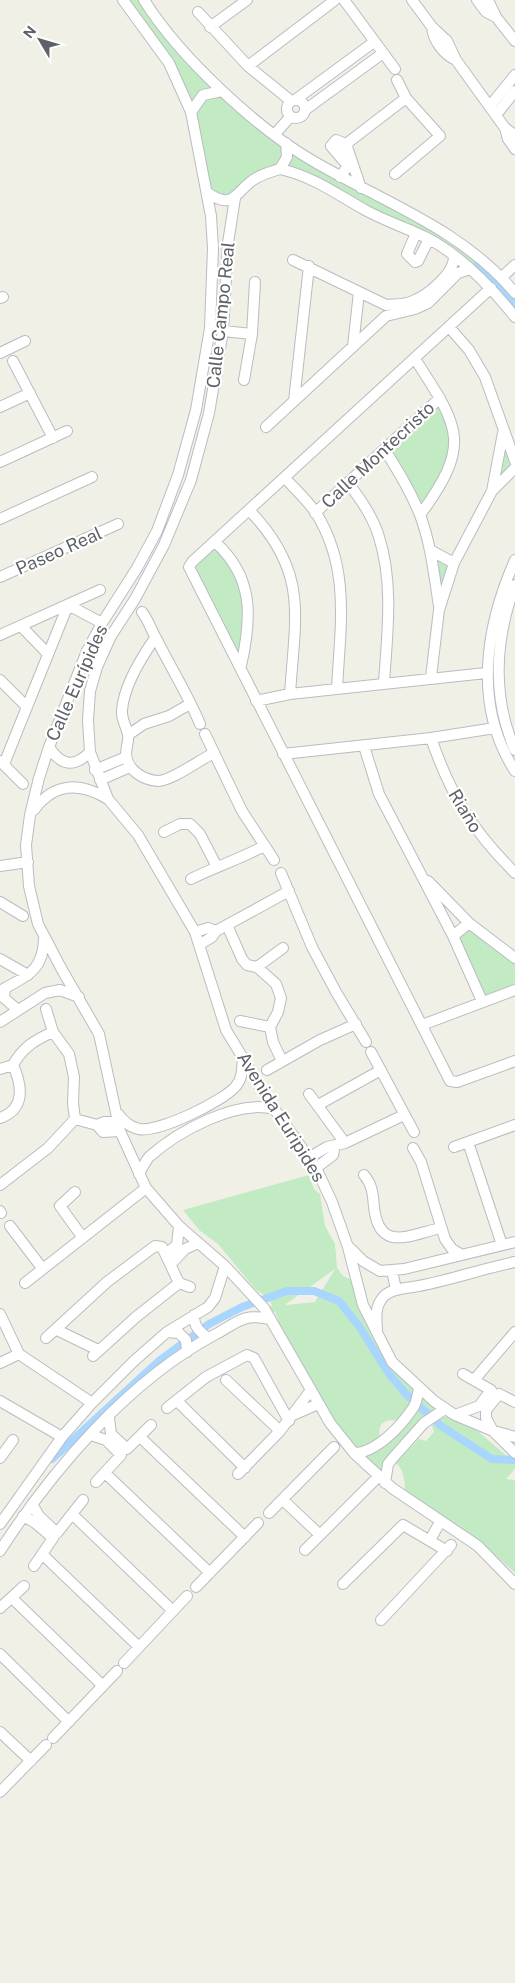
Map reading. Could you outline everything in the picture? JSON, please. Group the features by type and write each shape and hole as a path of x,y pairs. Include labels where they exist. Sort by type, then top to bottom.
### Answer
{"street":[{"name":"Calle Campo Real","path":"123,0 169,62 191,112 207,192 213,248 210,328 196,410 178,475 156,531"},
{"path":"144,0 183,50 222,91 274,134 361,188 439,227 474,252 502,277 515,293"},
{"path":"210,27 247,0"},
{"path":"248,66 335,0"},
{"path":"344,0 395,69"},
{"path":"412,0 432,27 434,38 456,60 490,106 505,128 508,138 515,149"},
{"path":"477,0 486,12 496,17"},
{"path":"488,0 496,17 515,41"},
{"path":"198,12 248,66 293,101 301,101 305,110"},
{"path":"290,117 286,109 293,101 374,42"},
{"path":"290,117 300,118 305,110 383,53"},
{"path":"490,106 515,75"},
{"path":"395,174 440,136 406,98 397,80"},
{"path":"191,112 203,95 222,91"},
{"path":"496,115 515,91"},
{"path":"350,164 339,155 346,144 406,98"},
{"path":"274,134 290,117"},
{"path":"505,128 515,135"},
{"path":"280,169 287,157 286,143"},
{"path":"346,144 350,164 361,188"},
{"path":"340,176 350,164"},
{"path":"207,192 220,200 235,198 264,173 280,169 304,175 368,211 429,239 470,269 490,288 515,317"},
{"name":"Calle Campo Real","path":"164,545 191,480 209,414 223,330 228,243 235,198"},
{"path":"416,234 407,254 415,262 418,261 429,239"},
{"path":"266,427 386,316 415,309 440,285 452,267 454,256"},
{"path":"293,260 386,304 403,304 429,296"},
{"path":"502,277 515,265"},
{"path":"294,401 309,266"},
{"path":"440,285 461,271 470,269"},
{"path":"244,380 252,334 255,282"},
{"path":"490,288 250,511 192,562 189,567 241,666 256,701 450,1081 454,1083 515,1061"},
{"path":"353,346 359,292"},
{"path":"386,304 386,316"},
{"path":"449,327 469,350 485,377 498,408 503,432 515,461"},
{"path":"223,330 252,334"},
{"path":"0,352 25,341"},
{"path":"415,359 440,398 450,418 454,434 452,459 441,485 420,514"},
{"path":"13,361 53,438"},
{"path":"0,407 30,393"},
{"name":"Calle Montecristo","path":"315,513 349,484 440,398"},
{"path":"0,462 67,431"},
{"path":"492,491 503,432"},
{"path":"385,450 404,481 420,514 430,550 439,610"},
{"path":"431,677 439,610 454,563 492,491 515,468"},
{"path":"0,519 92,477"},
{"path":"285,478 315,513 328,539 337,566 343,603 337,689"},
{"path":"349,484 365,506 379,538 387,586 388,611 384,683"},
{"path":"250,511 268,530 285,558 293,585 295,612 290,694"},
{"name":"Paseo Real","path":"0,577 118,524"},
{"name":"Calle Eurípides","path":"156,531 87,651 49,747 30,815 26,845 29,886 38,924 44,938 99,1034 119,1122 146,1188 179,1226 225,1266 264,1308 318,1404 330,1423 354,1453 382,1479 440,1522 478,1546 515,1584"},
{"path":"215,542 230,555 241,573 246,597 246,644 241,666"},
{"name":"Calle Eurípides","path":"108,799 95,770 90,752 88,720 90,691 97,667 111,636 135,599 164,545"},
{"path":"430,550 454,563"},
{"path":"515,560 501,596 491,632 486,673 495,728 515,771"},
{"path":"515,586 500,634 497,673 502,712 515,750"},
{"path":"0,635 100,590"},
{"path":"122,592 135,599"},
{"path":"68,605 102,623"},
{"path":"23,784 2,762 27,707 68,605"},
{"path":"142,612 150,622 155,638 186,692 200,724"},
{"path":"21,626 48,654"},
{"path":"155,638 138,664 125,696 122,710 123,726 128,735 128,762 139,775 160,781 173,778 193,763 212,754"},
{"path":"256,701 290,694 431,677 486,673"},
{"path":"0,680 27,707"},
{"path":"128,735 144,724 169,716 190,704"},
{"path":"283,754 431,738 495,728"},
{"path":"205,734 212,754 242,811 274,860"},
{"name":"Riaño","path":"431,738 444,776 463,810 486,844 515,873"},
{"path":"364,746 379,794 452,936 482,1000"},
{"path":"49,747 56,758 68,763 81,761 90,752"},
{"path":"95,770 128,762"},
{"path":"100,780 128,762"},
{"path":"30,815 41,800 56,790 74,786 92,789 108,799"},
{"name":"Avenida Euripides","path":"108,799 138,835 195,932 226,1030 274,1109 316,1168 332,1202 348,1246 363,1305 392,1362 419,1389 445,1410 493,1431 515,1453"},
{"path":"164,832 180,824 190,824 200,834 217,866"},
{"path":"191,879 217,866 242,859 264,846"},
{"path":"0,866 28,862"},
{"path":"281,874 312,947 366,1042"},
{"path":"420,874 469,924 515,958"},
{"path":"199,945 212,937 216,931 289,891"},
{"path":"0,902 23,916"},
{"path":"452,936 469,924"},
{"path":"227,925 247,965 257,967 276,984 281,998 278,1012 270,1027 273,1042 282,1061"},
{"path":"195,932 208,928 216,931"},
{"path":"18,1010 4,998 3,990 28,975 39,964 44,954 44,938"},
{"path":"257,967 283,948"},
{"path":"0,959 28,975"},
{"path":"0,1022 51,991 60,990 79,997"},
{"path":"422,1025 482,1000 515,990"},
{"path":"46,1009 53,1032 69,1054 74,1077 73,1103 75,1119"},
{"path":"240,1021 270,1027"},
{"path":"267,1070 356,1024"},
{"path":"0,1069 13,1064 20,1051 37,1039 53,1032"},
{"path":"372,1052 414,1132"},
{"path":"75,1119 97,1125 104,1122 119,1122 140,1129 152,1128 190,1114 236,1086 242,1077 243,1057"},
{"path":"0,1118 9,1115 19,1101 22,1090 13,1064"},
{"path":"318,1105 381,1070"},
{"path":"309,1094 318,1105 340,1144"},
{"path":"139,1174 148,1158 196,1126 252,1106 274,1109"},
{"path":"310,1157 327,1147 340,1144 404,1115"},
{"path":"0,1185 48,1148 75,1119"},
{"path":"454,1147 515,1125"},
{"path":"468,1142 502,1244"},
{"path":"316,1168 333,1155 340,1144"},
{"path":"413,1148 427,1178 427,1186 445,1239 452,1248 462,1255"},
{"path":"363,1172 369,1200 374,1206 381,1232 386,1236 397,1238 441,1228"},
{"path":"25,1284 42,1268 146,1188"},
{"path":"75,1192 60,1206 83,1238"},
{"path":"10,1226 42,1268"},
{"path":"167,1254 177,1245 179,1226"},
{"path":"438,1261 445,1239"},
{"path":"348,1246 363,1261 380,1271 438,1261 515,1242"},
{"path":"171,1264 185,1249 198,1243"},
{"path":"46,1338 107,1282 155,1246 162,1247 167,1254 179,1283 190,1287"},
{"path":"377,1332 376,1308 385,1295 396,1290 447,1281 487,1268 515,1262"},
{"path":"0,1524 62,1437 92,1403 134,1361 167,1332 208,1306 215,1298 225,1266"},
{"path":"392,1270 396,1290"},
{"path":"56,1330 96,1353 179,1283"},
{"path":"0,1314 19,1354 92,1403"},
{"path":"194,1315 194,1324 199,1332 208,1338"},
{"path":"0,1551 23,1516 64,1464 129,1398 186,1352 208,1338 247,1318 270,1318"},
{"path":"167,1332 179,1333 186,1340 186,1352"},
{"path":"474,1380 515,1332"},
{"path":"0,1363 19,1354"},
{"path":"167,1408 206,1377 247,1355 254,1358 290,1419"},
{"path":"463,1374 492,1390 483,1408 493,1431 515,1437"},
{"path":"226,1380 280,1432"},
{"path":"354,1453 364,1453 377,1447 414,1405 419,1389"},
{"path":"177,1401 242,1471 280,1432 311,1390"},
{"path":"455,1415 483,1408 499,1394 515,1402"},
{"path":"0,1401 62,1437"},
{"path":"290,1419 318,1404"},
{"path":"305,1550 382,1479 388,1464 424,1422 433,1415 445,1410"},
{"path":"109,1418 111,1434 124,1452"},
{"path":"96,1482 151,1425"},
{"path":"91,1435 106,1440 124,1452"},
{"path":"140,1437 245,1537"},
{"path":"0,1458 12,1440"},
{"path":"269,1513 334,1448"},
{"path":"105,1473 210,1573"},
{"path":"34,1566 83,1500"},
{"path":"283,1500 320,1535"},
{"path":"32,1504 55,1536"},
{"path":"0,1505 10,1511"},
{"path":"72,1514 174,1611"},
{"path":"23,1516 55,1536"},
{"path":"430,1540 440,1522"},
{"path":"196,1587 258,1523"},
{"path":"343,1584 403,1525 449,1548 380,1620"},
{"path":"43,1555 139,1647"},
{"path":"0,1608 24,1586"},
{"path":"0,1792 31,1762 187,1596"},
{"path":"12,1599 103,1686"},
{"path":"0,1654 69,1722"},
{"path":"0,1732 31,1762"}],"green space":[{"path":"123,0 144,0 183,50 277,136 439,227 515,293 515,317 465,264 304,175 265,173 235,198 207,192 191,112 169,63"},
{"path":"440,398 453,449 420,515 385,450"},
{"path":"503,432 515,461 492,491"},
{"path":"215,542 230,555 248,604 241,666 192,562"},
{"path":"430,550 454,563 439,610"},
{"path":"469,923 515,958 515,990 482,1001 453,937"},
{"path":"309,1175 314,1189 320,1194 325,1226 335,1244 337,1268 343,1276 352,1280 361,1312 374,1340 402,1378 414,1390 413,1404 397,1421 392,1420 382,1423 379,1433 380,1437 366,1448 356,1448 344,1438 276,1322 278,1319 275,1312 267,1307 272,1306 269,1298 256,1290 218,1244 199,1230 183,1210","holes":["335,1269 315,1302 286,1305"]},
{"path":"421,1396 438,1410 384,1476 363,1457 379,1450 419,1408"},
{"path":"450,1416 473,1427 515,1463 515,1469 506,1479 515,1480 515,1573 481,1542 405,1495 403,1474 396,1463 419,1439 426,1441 434,1432 432,1426 439,1418"}],"waterway":[{"path":"477,265 515,304"},
{"path":"52,1459 159,1361 209,1324 242,1307 287,1291 314,1291 339,1301 359,1326 389,1374 407,1395 441,1426 492,1459 515,1460"}]}
